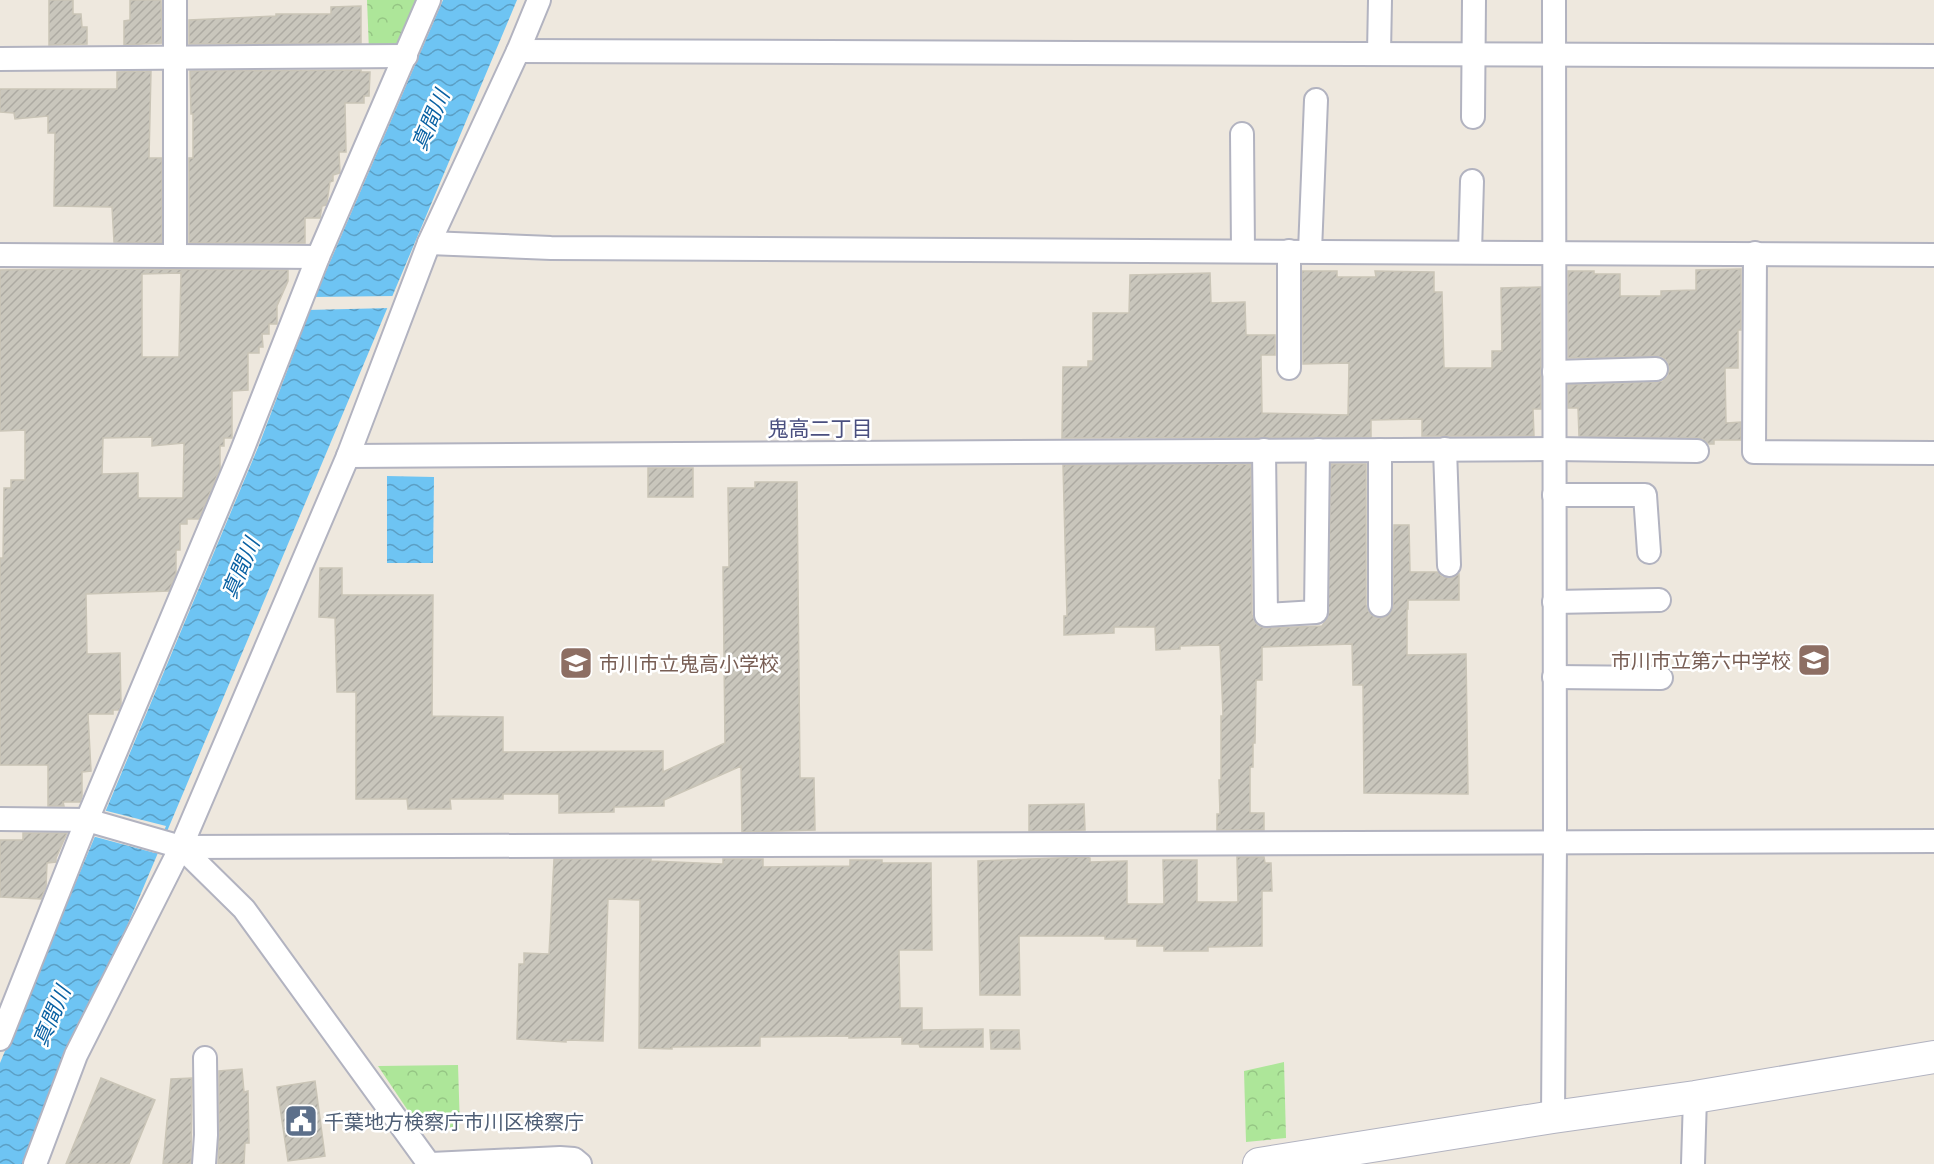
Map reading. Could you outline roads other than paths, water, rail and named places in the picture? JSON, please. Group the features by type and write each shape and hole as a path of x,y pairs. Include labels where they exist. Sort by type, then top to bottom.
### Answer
{"street":[{"path":"175,0 175,255"},
{"path":"0,1039 92,822 242,453 318,257 429,0"},
{"path":"35,1164 76,1055 348,456 429,243 518,51 539,0"},
{"path":"1379,53 1380,0"},
{"path":"1473,117 1474,0"},
{"path":"1553,1116 1554,0"},
{"path":"518,51 1934,56"},
{"path":"0,59 406,56"},
{"path":"1289,368 1316,100"},
{"path":"1242,134 1242,251"},
{"path":"1470,252 1472,181"},
{"path":"429,243 551,249 1934,255"},
{"path":"1755,253 1754,452 1934,453"},
{"path":"0,255 318,257"},
{"path":"1554,372 1656,369"},
{"path":"348,456 1445,449 1697,451"},
{"path":"1445,449 1449,565"},
{"path":"1264,450 1266,615 1316,612 1318,450"},
{"path":"1380,450 1380,605"},
{"path":"1554,495 1645,495 1649,552"},
{"path":"1554,602 1659,600"},
{"path":"1554,677 1661,678"},
{"path":"0,819 92,822 173,844 1934,841"},
{"path":"173,844 244,909 430,1164 560,1158 574,1159 580,1164"},
{"path":"1259,1164 1553,1116 1695,1097 1934,1057"},
{"path":"204,1164 205,1058"},
{"path":"1693,1164 1695,1097"}],"water":[{"name":"真間川","path":"443,0 517,0 27,1164 0,1164 0,1063 259,445 317,292"},
{"path":"387,476 434,477 433,563 387,563"}],"place":[{"name":"市川市立第六中学校","path":"1814,660"},
{"name":"市川市立鬼高小学校","path":"576,663"},
{"name":"千葉地方検察庁市川区検察庁","path":"301,1121"}],"district":[{"name":"鬼高二丁目","path":"820,428"}]}
